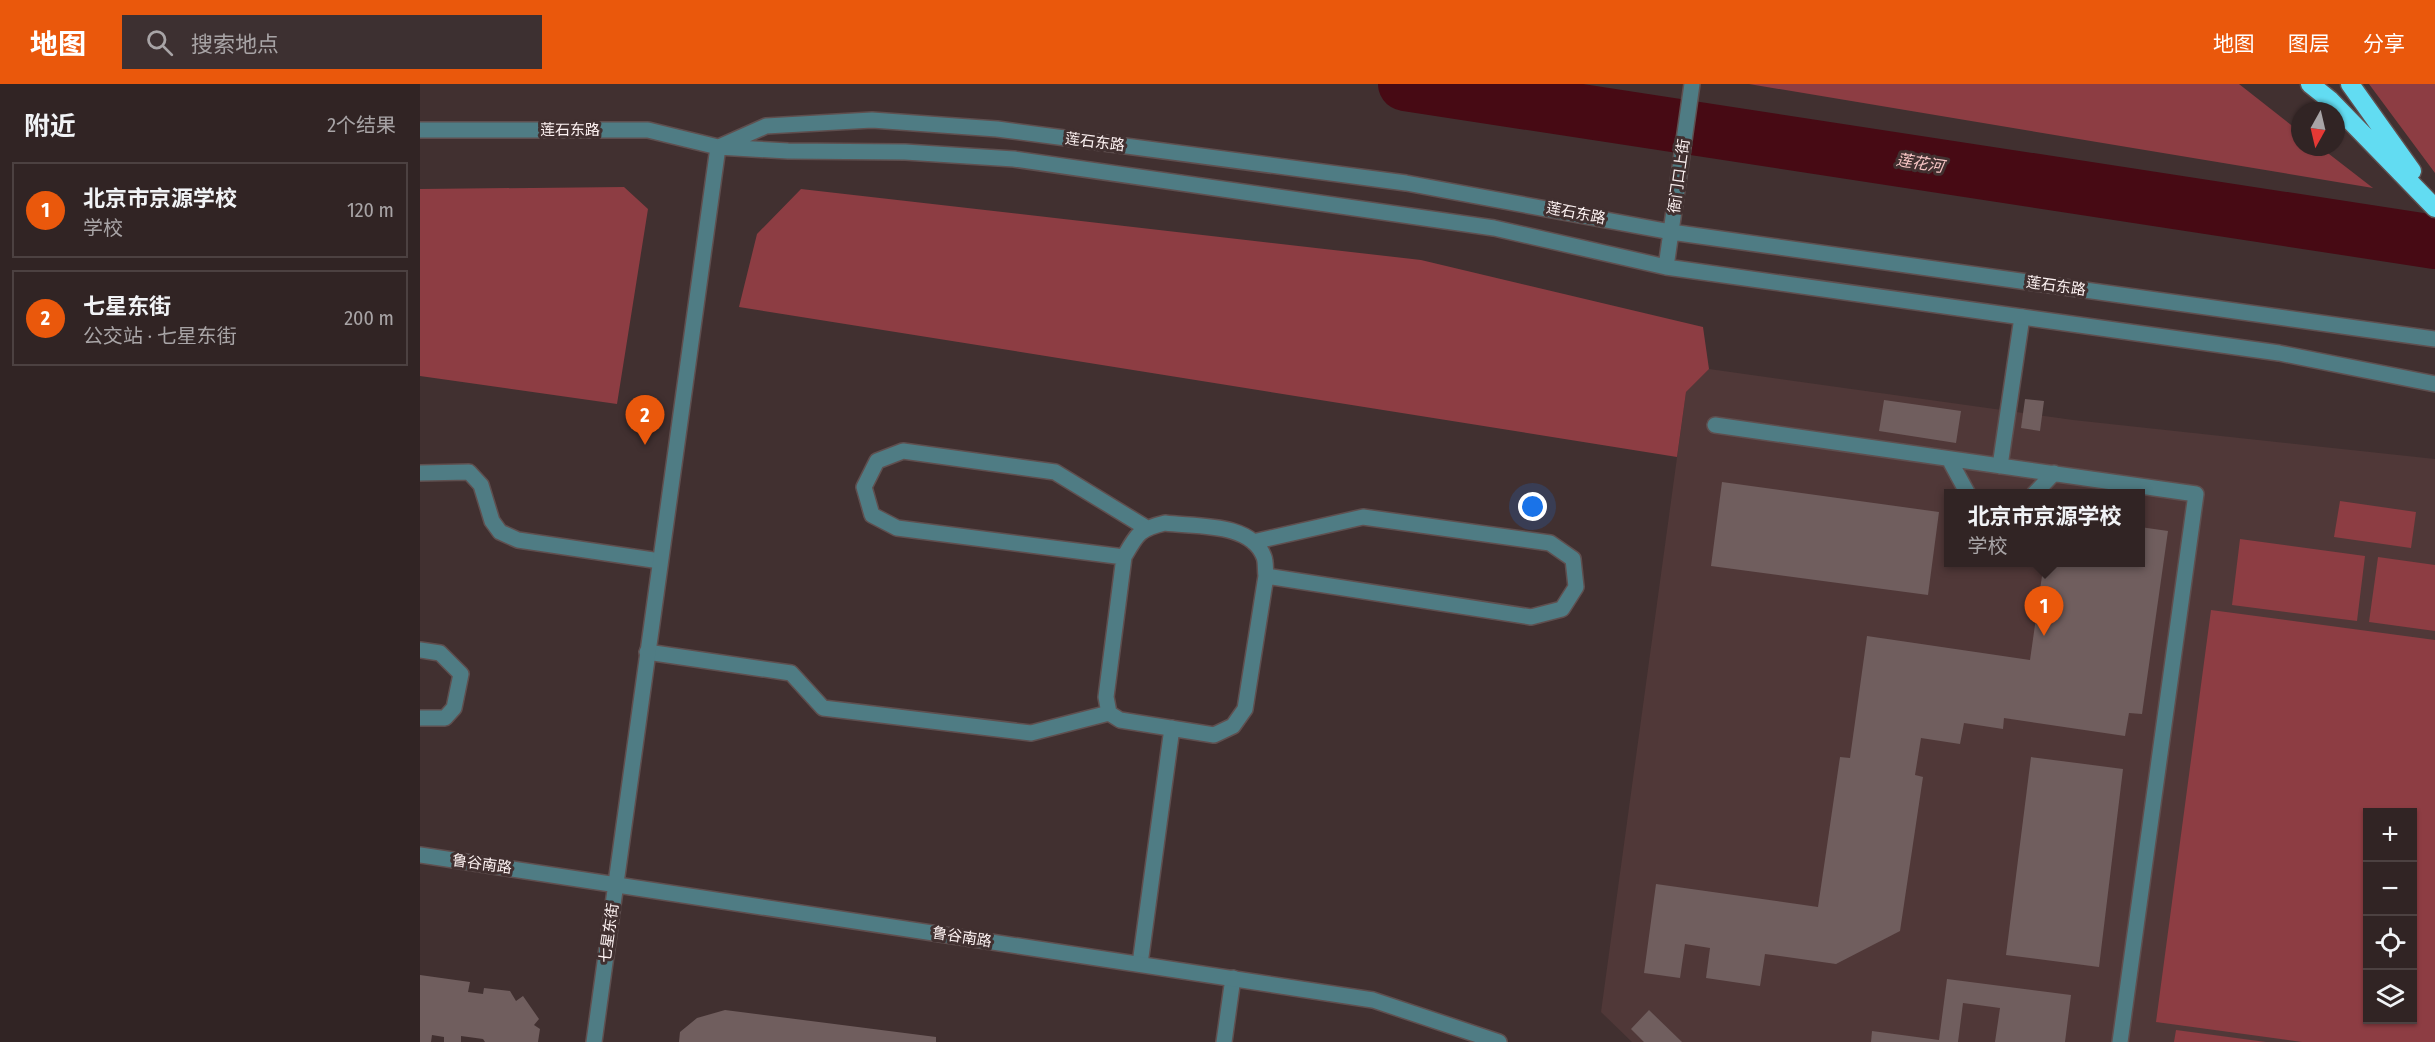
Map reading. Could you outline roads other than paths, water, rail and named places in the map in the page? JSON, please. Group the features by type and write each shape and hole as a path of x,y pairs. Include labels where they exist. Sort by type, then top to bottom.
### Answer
{"highway":[{"path":"2310,84 2330,100 2435,206"},
{"path":"2350,84 2435,206"}],"street":[{"name":"衙门口上街","path":"1666,267 1692,84"},
{"name":"莲石东路","path":"718,147 766,126 873,120 997,129 1406,183 1671,232 2435,339"},
{"name":"莲石东路","path":"420,130 648,130 718,147 788,151 905,152 1014,159 1494,228 1666,267 2278,353 2435,384"},
{"name":"七星东街","path":"594,1042 718,147"},
{"path":"2000,466 2022,317"},
{"path":"1715,425 2196,494 2120,1042"},
{"path":"1124,557 897,528 872,515 864,487 877,460 903,451 1055,472 1145,527"},
{"path":"1949,459 1965,489"},
{"path":"420,473 469,472 482,485 492,521 500,532 518,540 660,561"},
{"path":"2039,489 2054,473"},
{"path":"1253,542 1363,517 1480,533 1550,543 1573,560 1576,587 1562,609 1531,617 1266,576"},
{"path":"648,652 791,673 823,708 1031,733 1109,713 1120,720 1214,735 1233,726 1245,709 1266,576 1264,557 1253,542 1235,531 1165,523 1145,527 1135,537 1124,557 1106,697 1109,713"},
{"path":"420,650 440,653 461,674 454,708 445,718 420,718"},
{"path":"1140,964 1172,728"},
{"name":"鲁谷南路","path":"420,855 1373,1000 1499,1042"},
{"path":"1224,1042 1233,978"}],"waterway":[{"name":"莲花河","path":"1405,84 2435,242"}],"place":[{"name":"七星东街","path":"645,445"},
{"name":"北京市京源学校","path":"2044,636"}]}
